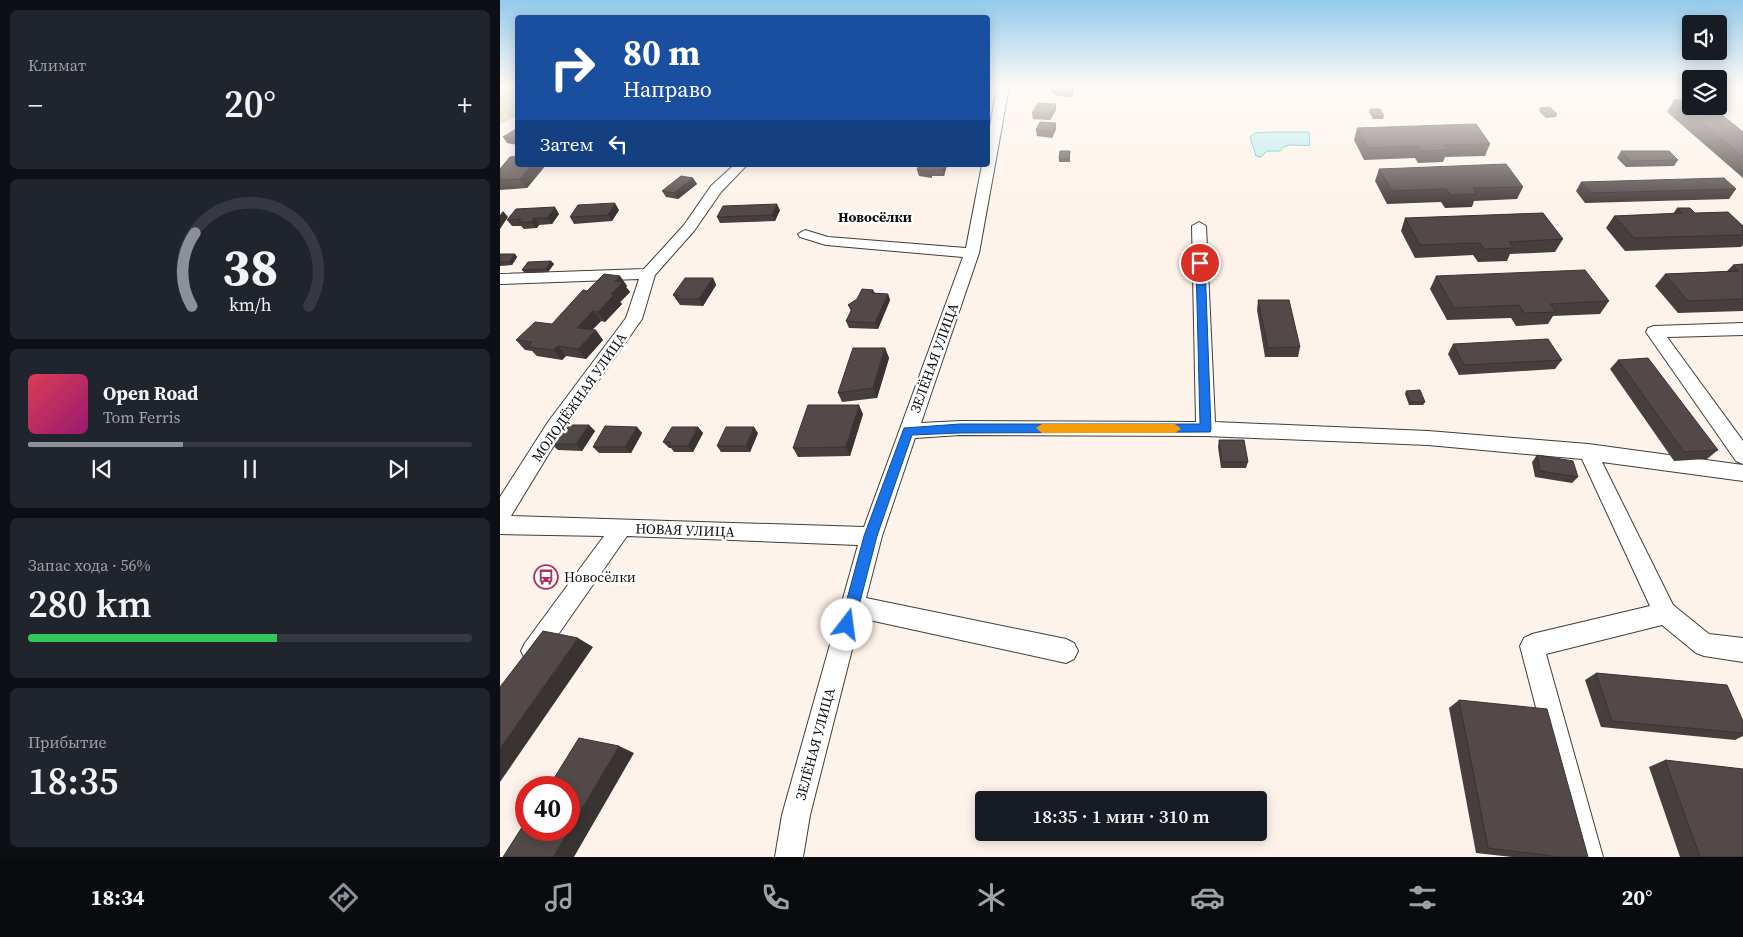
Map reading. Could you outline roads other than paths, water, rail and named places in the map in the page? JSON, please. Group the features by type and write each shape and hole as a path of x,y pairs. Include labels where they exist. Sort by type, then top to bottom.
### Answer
{"street":[{"name":"ЗЕЛЁНАЯ УЛИЦА","path":"990,156 995,127"},
{"path":"500,279 648,274 689,228 716,189 739,167"},
{"name":"ЗЕЛЁНАЯ УЛИЦА","path":"789,857 796,815 870,536 972,253 988,167"},
{"path":"1199,226 1206,429"},
{"path":"805,234 826,241 972,253"},
{"name":"МОЛОДЁЖНАЯ УЛИЦА","path":"500,515 555,427 634,319 648,274"},
{"path":"1743,329 1654,332 1743,456"},
{"path":"908,431 960,428 1206,429 1428,438 1588,452 1743,473"},
{"path":"1588,452 1665,613 1704,645 1743,650"},
{"name":"НОВАЯ УЛИЦА","path":"500,525 531,524 870,536"},
{"path":"517,672 591,573 620,528"},
{"path":"852,606 1066,651"},
{"path":"1588,857 1532,646 1665,613"}],"water":[{"path":"1309,132 1310,145 1289,145 1280,151 1267,151 1261,157 1256,156 1250,137 1255,133"}],"place":[{"name":"Новосёлки","path":"546,577"}],"district":[{"name":"Новосёлки","path":"875,217"}]}
